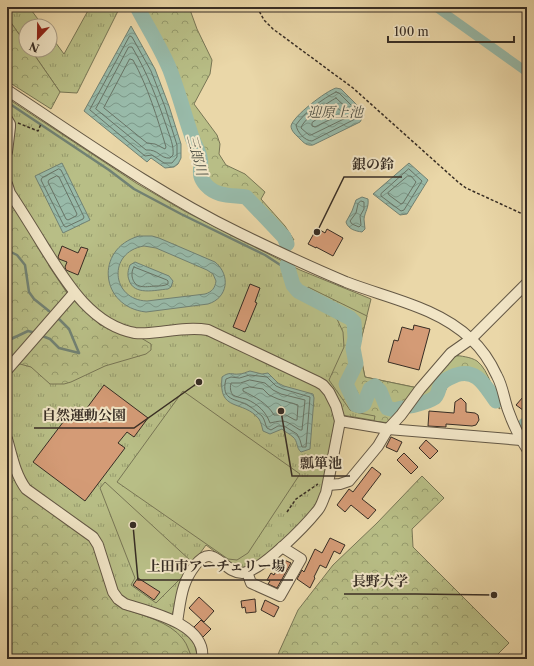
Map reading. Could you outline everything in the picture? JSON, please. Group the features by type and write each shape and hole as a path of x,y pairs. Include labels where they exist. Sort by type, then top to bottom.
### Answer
{"street":[{"path":"7,90 96,149 183,204 211,219 323,272 421,309 451,323 471,339 484,354 498,377 509,411 521,440 527,449"},
{"path":"7,152 10,127 8,120"},
{"path":"7,184 10,193 63,278 74,293 98,316 112,324 132,332 142,334 198,328 208,330 318,382 329,392 336,406 340,422 328,485 322,504 317,511 289,541 247,572 239,573 232,570 214,557 204,557 199,560 184,586 176,622"},
{"path":"328,485 340,484 349,481 378,446 388,429 451,353 471,339 527,282"},
{"path":"7,370 74,293"},
{"path":"340,422 388,429 521,440"},
{"path":"7,439 17,473 26,489 93,537 98,545 113,592 118,599 125,604 176,622 188,629 198,640 202,649 202,659"},
{"path":"247,572 251,583 280,596 301,558 282,547"}],"path":[{"path":"257,7 264,20 273,29 353,88 458,182 466,188 527,216"},
{"path":"8,120 38,131 42,123"},
{"path":"287,512 296,500 320,483 328,485"}],"green space":[{"path":"7,7 29,7 37,18 18,18 18,33 7,17"},
{"path":"90,7 120,7 77,93 60,92 37,58 58,58 58,46 64,54"},
{"path":"134,7 189,7 197,29 212,60 210,74 194,104 217,135 220,144 219,154 226,165 245,174 265,192 261,199 285,226 294,240 283,241 256,209 244,198 216,196 207,190 203,185 200,180 198,164 168,73 149,32"},
{"path":"7,17 18,33 18,58 37,58 60,92 51,109 7,81"},
{"path":"7,98 136,183 184,211 300,270 371,299 359,348 365,377 418,388 389,423 336,414 323,490 314,508 287,538 252,565 240,569 206,545 193,563 168,624 185,632 194,642 198,659 7,659 7,355 67,293 7,192"},
{"path":"7,192 46,254 49,266 67,293 100,325 133,333 151,344 151,350 146,354 105,366 64,384 50,384 31,367 20,364 7,373"},
{"path":"308,287 367,316 359,348 365,377 418,388 389,423 374,421 375,416 350,410 329,380 344,347 343,332 337,319 304,297"},
{"path":"453,355 472,359 481,365 485,370 494,390 500,409 485,396 471,378 463,376 451,380 438,402 408,410"},
{"path":"183,391 300,474 248,553 237,560 228,559 117,482"},
{"path":"7,449 15,476 93,543 122,608 163,623 171,628 185,641 193,659 7,659"},
{"path":"422,476 444,498 412,529 413,547 509,643 493,659 277,659 298,610 333,565 377,523"},
{"path":"105,482 192,562 187,572 156,603 131,585 135,578 100,488"}],"water":[{"path":"268,7 290,7 279,11"},
{"path":"131,26 155,69 181,144 181,158 178,164 174,167 165,168 151,158 147,162 84,111"},
{"name":"迎原上池","path":"336,88 341,89 362,110 364,115 360,122 313,145 306,144 291,128 293,122 297,116 310,104"},
{"path":"62,163 90,220 63,233 35,176"},
{"path":"409,163 428,180 407,214 400,215 373,194"},
{"path":"362,197 368,199 368,202 364,219 365,229 362,232 352,229 346,222 356,200"},
{"path":"139,236 152,236 215,262 220,267 225,279 223,292 215,301 208,304 146,312 131,308 119,300 112,289 108,277 109,264 115,253 124,243","holes":["144,246 156,248 213,274 216,281 213,289 205,294 147,301 135,299 126,293 120,285 118,275 119,266 124,257 132,250"]},
{"path":"135,262 169,276 173,281 171,287 168,289 151,291 135,288 129,280 128,271 130,265"},
{"path":"250,371 262,374 268,373 278,383 284,386 313,394 314,398 310,449 301,452 298,449 296,440 282,429 270,434 263,431 260,420 253,413 233,404 224,396 222,377 229,374 240,374"}],"building":[{"path":"317,228 325,233 327,229 343,238 333,256 308,244"},
{"path":"62,246 78,253 81,247 88,249 78,275 66,270 65,267 67,262 59,259 58,257"},
{"path":"250,284 260,288 255,302 257,303 245,332 233,327"},
{"path":"414,325 430,329 419,370 388,362 394,340 398,341 402,327 413,330"},
{"path":"104,385 148,418 134,437 127,432 118,443 125,448 85,501 33,462 73,409 81,416"},
{"path":"523,397 527,400 527,413 516,405"},
{"path":"461,398 466,403 466,412 475,413 478,415 479,420 476,425 446,424 446,427 428,426 429,411 454,413 455,402"},
{"path":"391,437 402,442 397,452 386,447"},
{"path":"426,440 438,451 430,459 419,448"},
{"path":"404,453 418,467 411,474 397,460"},
{"path":"372,467 381,474 362,499 376,510 368,519 351,505 345,512 337,505 349,489 353,492"},
{"path":"330,538 345,545 340,554 334,551 326,568 320,565 310,588 297,579 302,570 304,572 315,549 322,553"},
{"path":"282,559 291,563 277,588 268,584 270,581 267,580 271,573 274,575"},
{"path":"138,578 160,592 154,600 133,585"},
{"path":"199,597 214,611 204,622 189,608"},
{"path":"255,599 256,612 246,613 245,607 242,608 241,601"},
{"path":"265,600 279,607 274,617 261,610"},
{"path":"201,620 211,629 203,637 194,627"}],"waterway":[{"name":"三郎川","path":"137,7 159,46 170,70 199,154 201,161 200,174 203,181 210,189 220,194 246,197 284,237 287,244"},
{"path":"436,7 527,72"},
{"path":"7,102 109,170 134,189 265,255 288,270"},
{"path":"7,250 17,255 25,265 29,292 34,299 49,311"},
{"name":"三郎川","path":"287,265 293,285 298,291 350,318 354,322 355,338 353,348 356,364 346,384 356,405 360,406 364,404 370,389 375,386 380,391 387,408 395,410 402,408"},
{"path":"59,319 69,329 79,353"},
{"path":"7,341 28,331 36,333"},
{"path":"40,335 50,339 59,348 79,353"},
{"name":"三郎川","path":"410,406 436,397 441,385 444,382 449,378 463,373 475,376 480,380 496,401"}],"place":[{"name":"銀の鈴","path":"317,232"},
{"name":"自然運動公園","path":"199,382"},
{"name":"瓢箪池","path":"281,411"},
{"name":"上田市アーチェリー場","path":"133,525"},
{"name":"長野大学","path":"494,595"}]}
